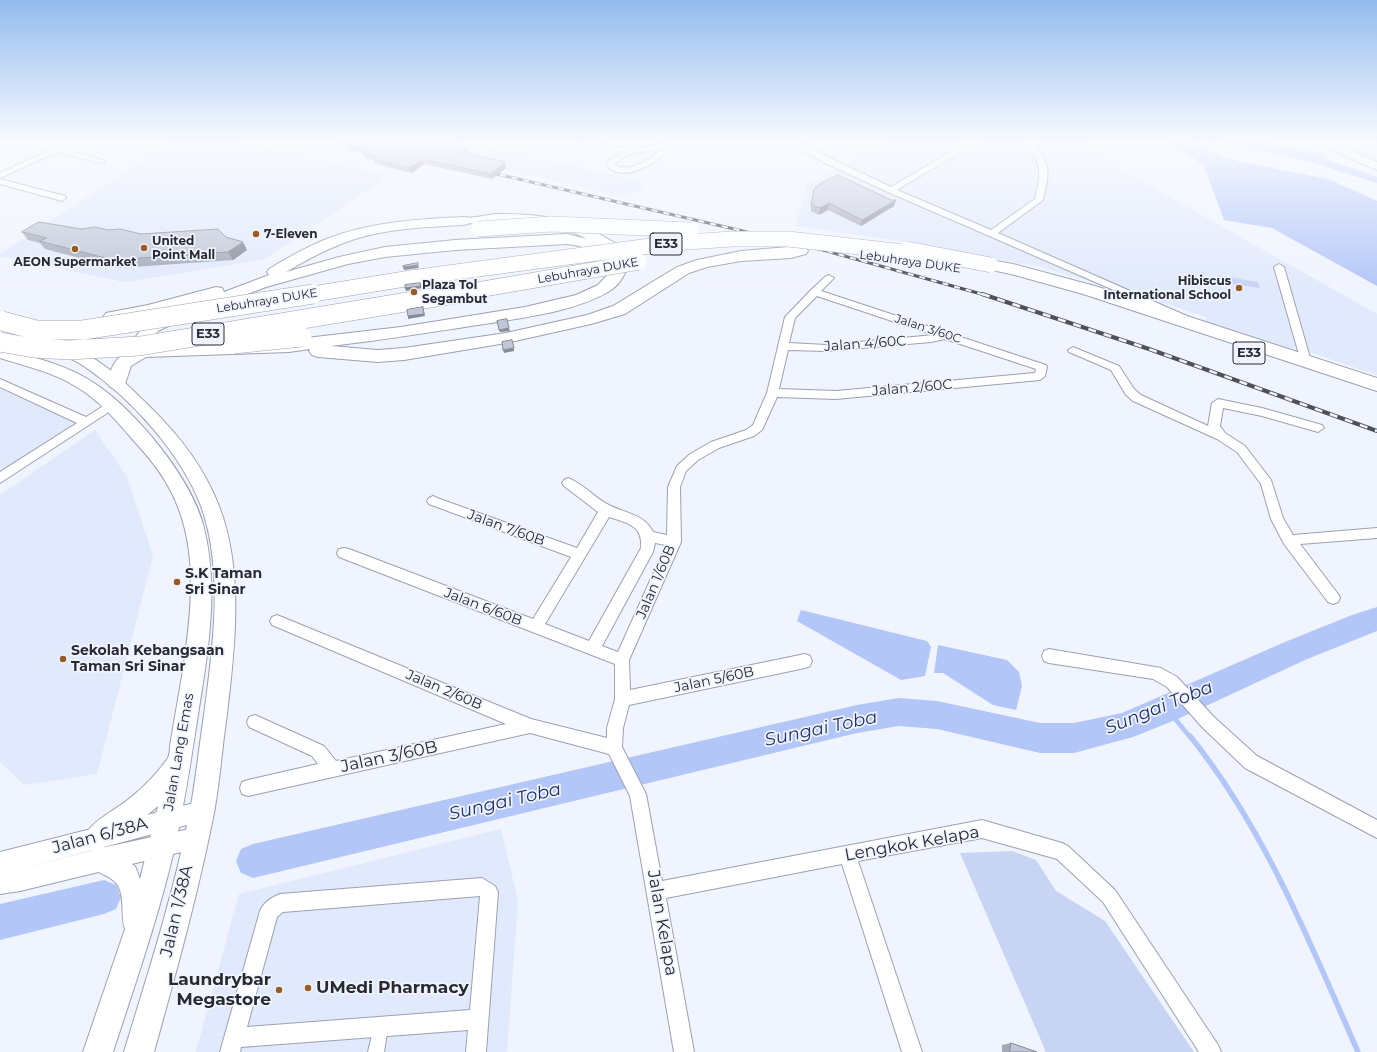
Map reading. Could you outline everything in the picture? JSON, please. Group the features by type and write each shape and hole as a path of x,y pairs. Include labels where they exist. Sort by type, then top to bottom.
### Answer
{"highway":[{"path":"2,329 103,318 149,310 190,300 273,273 316,249 355,234 392,227 469,220 530,218 564,223 600,237 618,252 620,264 616,276 604,288 581,299 491,318 296,342 253,346 145,351 128,357 123,362 119,370 116,383"},
{"path":"268,283 340,249 381,238 551,224 792,233 896,247 991,265"},
{"path":"2,329 48,337 89,336 119,331 182,313 268,283 345,260 417,248 567,239 585,243 598,252 601,269 595,278 583,286 520,302 296,342 114,348"},
{"name":"Lebuhraya DUKE","path":"2,329 22,328 56,331 95,329 411,278 702,241 754,239 806,240 892,250 1013,269 1089,290 1377,383"},
{"name":"Lebuhraya DUKE","path":"2,329 51,349 114,348 414,301 691,253 764,247 891,258 965,270 1038,286 1120,310 1377,397"},
{"path":"296,342 335,353 371,356 404,354 506,338 591,319 620,310 683,270 703,263 734,257 800,251"},
{"path":"164,350 148,347 145,343 144,336 157,324 182,313"}],"main road":[{"name":"Jalan Lang Emas","path":"2,329 56,346 89,362 116,383 165,431 191,466 210,506 222,558 225,609 222,664 202,811 194,839"},
{"name":"Jalan Lang Emas","path":"0,352 80,381 96,391 112,406 154,454 175,482 193,522 200,563 202,601 197,648 180,758 162,845"},
{"path":"135,944 137,907 126,875 99,848 162,786 180,758"},
{"name":"Jalan 1/38A","path":"139,1052 171,943 194,839"},
{"name":"Jalan 1/38A","path":"98,1052 135,944 162,845"}],"street":[{"path":"33,190 62,198"},
{"path":"891,190 1184,317 1377,383"},
{"path":"992,234 1040,200 1042,190"},
{"path":"1279,267 1304,358"},
{"name":"Jalan 1/60B","path":"616,753 615,728 623,699 622,660 674,542 674,487 681,469 694,457 715,445 750,433 758,427 773,393 790,317 829,278"},
{"name":"Jalan 3/60C","path":"814,292 1042,367"},
{"name":"Jalan 4/60C","path":"783,346 826,348 931,339 946,335"},
{"path":"1073,350 1115,368 1130,392 1137,398 1221,436 1244,452 1266,484 1277,519 1289,540 1333,598"},
{"name":"Jalan 2/60C","path":"773,393 836,395 1033,377 1040,376 1042,367"},
{"path":"0,383 86,422"},
{"path":"1221,436 1214,427 1218,403 1262,412 1318,428"},
{"path":"0,478 112,406"},
{"path":"568,483 606,510 620,514 642,525 649,532 650,537 648,548 592,649"},
{"name":"Jalan 7/60B","path":"433,501 579,554"},
{"path":"536,627 606,510"},
{"path":"1289,540 1377,533"},
{"path":"650,537 674,542"},
{"name":"Jalan 6/60B","path":"344,554 622,660"},
{"name":"Jalan 2/60B","path":"277,621 530,726 616,753"},
{"path":"1048,656 1156,673 1172,682 1208,722 1251,762 1377,829"},
{"name":"Jalan 5/60B","path":"623,699 805,661"},
{"path":"255,722 318,751 332,769"},
{"name":"Jalan 3/60B","path":"248,788 530,726"},
{"name":"Jalan Kelapa","path":"616,753 638,794 684,1052"},
{"name":"Jalan 6/38A","path":"0,882 20,880 167,819 202,811"},
{"name":"Lengkok Kelapa","path":"656,891 982,829 1062,852 1109,896 1211,1052"},
{"name":"Jalan 6/38A","path":"0,864 99,848 162,845 194,839"},
{"path":"847,854 912,1052"},
{"path":"476,1052 489,892 482,887 280,903 269,911 232,1045 380,1027 478,1019"},
{"path":"376,1052 380,1027"}],"shaded area":[{"path":"98,190 368,190 263,260 124,282 0,256 0,254"},
{"path":"595,190 638,190 630,198"},
{"path":"805,190 1157,190 1377,314 1377,375 1294,347 1295,352 1206,322 1206,317 1170,305 1041,267 893,240 796,226"},
{"path":"1213,190 1353,190 1377,201 1377,286 1272,228 1224,220"},
{"path":"1218,275 1258,282 1260,288 1219,282"},
{"path":"0,387 79,423 0,474"},
{"name":"Sekolah Kebangsaan Taman Sri Sinar","path":"95,430 127,477 153,556 97,774 24,785 0,762 0,495"},
{"path":"801,610 927,641 931,647 925,676 901,680 797,621"},
{"path":"938,645 1007,660 1019,672 1022,686 1016,710 993,705 943,673 934,673"},
{"path":"501,829 518,901 507,1052 196,1052 239,894"},
{"path":"1012,851 1036,860 1056,891 1105,921 1194,1052 1046,1052 960,853"}],"building":[{"path":"814,190 870,190 891,200 896,200 862,220 829,203 820,208 811,205"},
{"name":"United Point Mall","path":"39,222 81,229 95,227 108,230 120,229 141,234 218,229 226,237 243,242 228,252 113,260 39,241 47,238 22,232"},
{"path":"418,263 418,265 403,267 403,266"},
{"path":"420,283 421,286 405,288 405,285"},
{"path":"423,307 424,314 408,316 407,310"},
{"path":"507,319 509,328 499,330 497,321"},
{"path":"512,340 514,348 503,350 502,342"},
{"path":"1011,1043 1037,1052 1010,1052"}],"waterway":[{"name":"Sungai Toba","path":"253,861 857,719 899,712 937,715 1040,738 1074,738 1122,727 1167,709 1295,651 1362,623 1377,619"},
{"path":"1167,709 1190,737"},
{"path":"1190,736 1217,772 1241,809 1263,848 1304,929 1358,1052"},
{"name":"Sungai Toba","path":"0,922 104,897"}],"railway":[{"path":"566,190 812,247 985,295"},
{"path":"982,294 1149,349 1377,431"}],"place":[{"name":"7-Eleven","path":"256,234"},
{"name":"United Point Mall","path":"144,248"},
{"name":"AEON Supermarket","path":"75,249"},
{"name":"Hibiscus International School","path":"1239,288"},
{"name":"Plaza Tol Segambut","path":"414,292"},
{"name":"S.K Taman Sri Sinar","path":"177,582"},
{"name":"Sekolah Kebangsaan Taman Sri Sinar","path":"63,659"},
{"name":"UMedi Pharmacy","path":"308,988"},
{"name":"Laundrybar Megastore","path":"279,990"}]}
